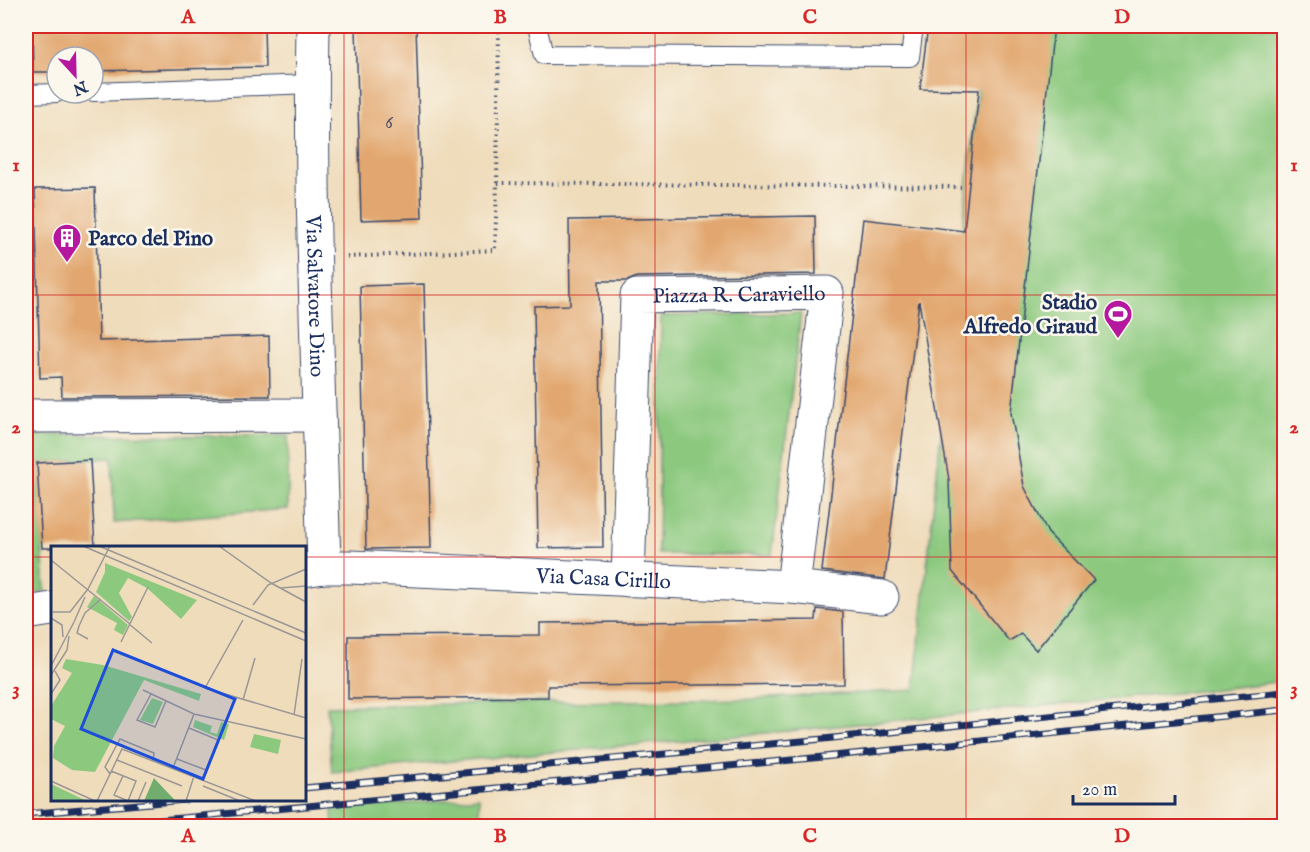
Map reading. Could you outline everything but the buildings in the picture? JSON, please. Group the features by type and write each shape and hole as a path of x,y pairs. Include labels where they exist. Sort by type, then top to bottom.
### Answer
{"street":[{"name":"Via Salvatore Dino","path":"313,26 312,84 319,415 314,569"},
{"name":"Piazza R. Caraviello","path":"628,580 637,296 827,293 793,587"},
{"path":"26,416 319,415"},
{"name":"Via Casa Cirillo","path":"314,569 362,567 793,587 882,597"},
{"path":"26,613 51,609"}],"lane":[{"path":"537,26 544,55 898,57 910,57 914,26"},
{"path":"105,92 312,84"},
{"path":"26,94 45,93"}],"path":[{"path":"316,257 495,250 499,26"},
{"path":"497,183 961,187"}],"green space":[{"name":"Stadio Alfredo Giraud","path":"984,26 1284,26 1284,681 756,734 332,772 327,706 753,699 914,690"},
{"path":"801,313 772,555 658,554 661,316"},
{"path":"26,435 288,436 288,509 114,523 112,458 37,463 45,591 26,595"},
{"path":"479,797 480,826 333,826 332,810"}],"railway":[{"path":"306,788 823,739 1284,692"},
{"path":"97,826 823,757 1284,710"},
{"path":"26,814 174,801"}],"place":[{"name":"Parco del Pino","path":"67,264"},
{"name":"Stadio Alfredo Giraud","path":"1118,340"}]}
